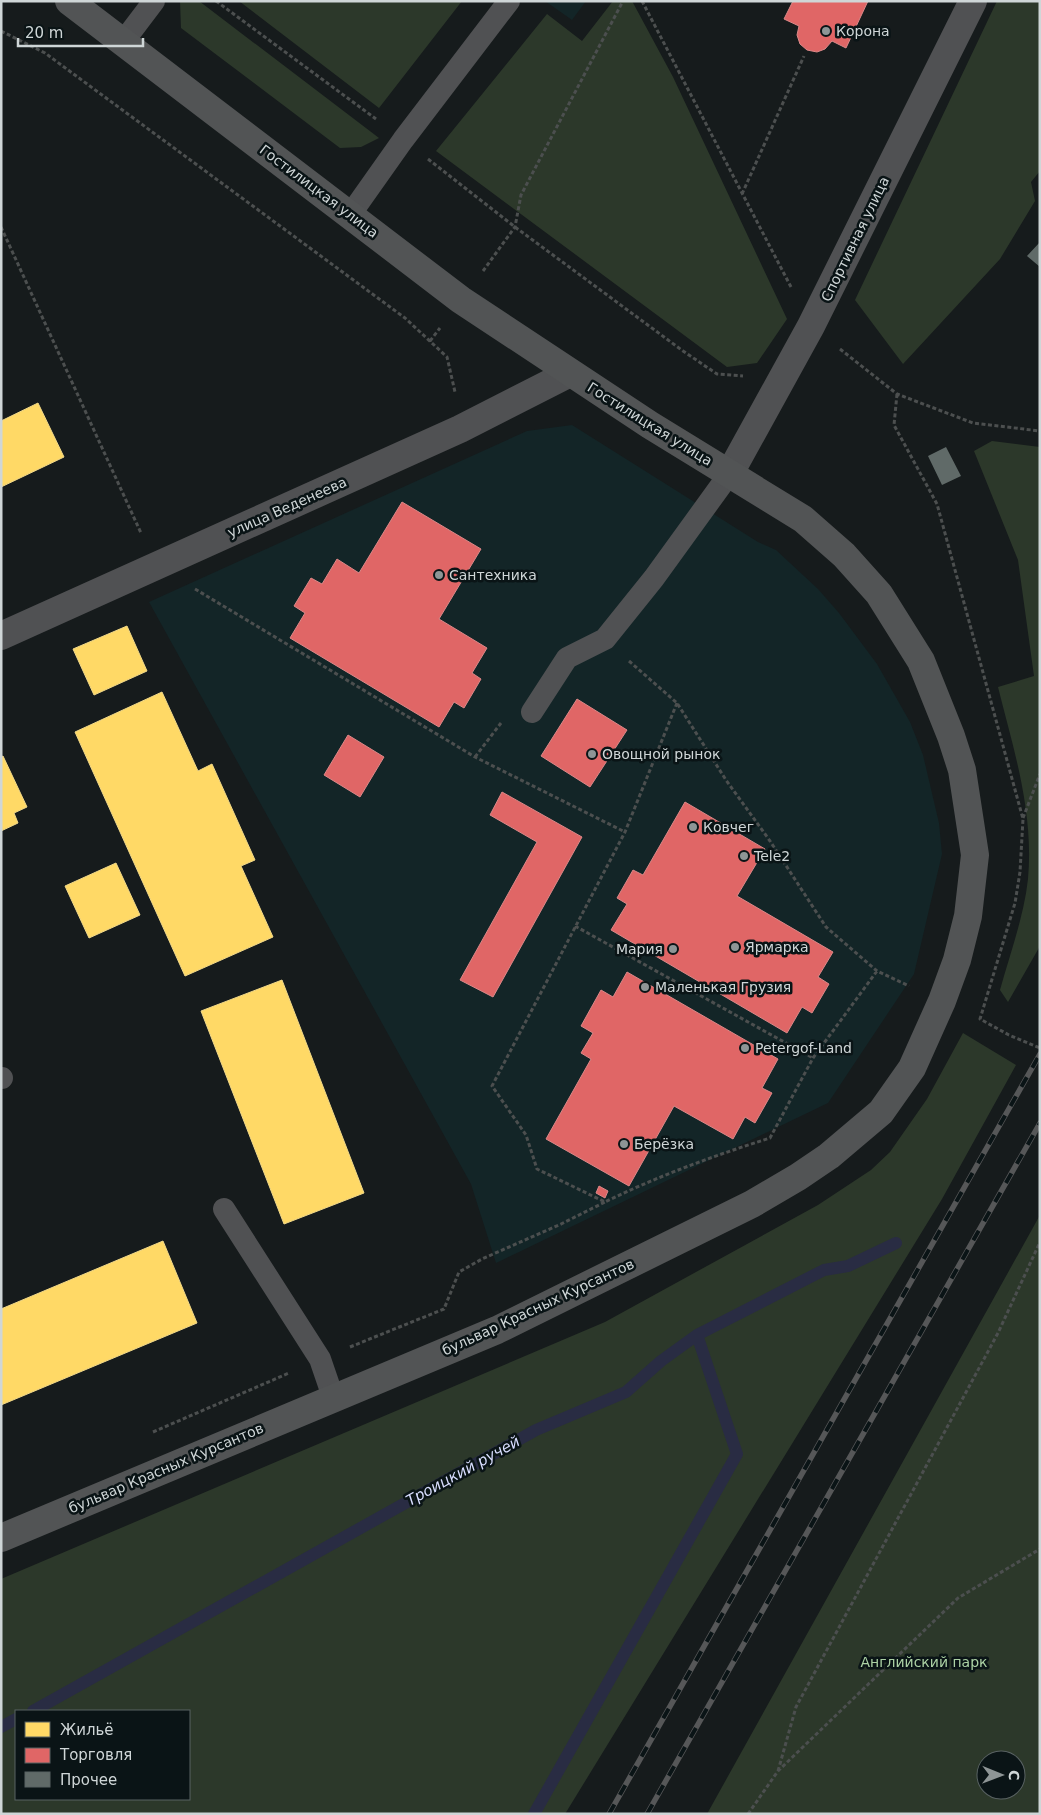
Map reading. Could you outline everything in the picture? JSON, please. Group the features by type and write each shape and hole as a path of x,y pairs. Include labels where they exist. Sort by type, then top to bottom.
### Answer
{"main road":[{"name":"Гостилицкая улица","path":"69,1 461,300 650,425 802,519 844,555 879,594 920,661 951,736 968,802 975,855 968,916 957,960 942,1001"},
{"name":"бульвар Красных Курсантов","path":"1,1538 333,1397 497,1330 752,1204 798,1178 851,1138 881,1112 912,1068 942,1001"}],"street":[{"name":"Спортивная улица","path":"730,473 812,326 973,1"},
{"name":"улица Веденеева","path":"1,636 460,429 570,373"}],"lane":[{"path":"124,42 154,1"},
{"path":"350,215 403,140 509,1"},
{"path":"532,712 568,658 605,639 654,578 730,473"},
{"path":"224,1209 320,1359 333,1397"}],"path":[{"path":"216,1 403,140 515,227 717,374 749,376"},
{"path":"515,227 521,195 623,1"},
{"path":"1,31 45,53 405,318 447,357 460,429"},
{"path":"742,194 804,56"},
{"path":"1,227 156,566 475,757 625,832"},
{"path":"605,639 678,703 726,780 770,840 826,927 877,971 912,987"},
{"path":"678,703 625,832 492,1086 526,1135 537,1169 605,1202 647,1182 710,1157 770,1138 813,1058 877,971"},
{"path":"1023,819 1040,774"},
{"path":"575,926 813,1058"},
{"path":"980,1019 1009,1035 1040,1048"},
{"path":"778,1771 796,1707 998,1332 1040,1242"},
{"path":"748,1814 778,1771 958,1598 1040,1549"}],"shaded area":[{"path":"545,1 586,1 572,20"},
{"name":"Ярмарка","path":"572,425 758,542 776,550 818,589 839,613 877,664 910,722 923,755 939,823 942,854 914,974 828,1103 496,1263 471,1184 149,602 527,431"}],"green space":[{"path":"180,1 199,1 379,138 361,147 340,148 181,28"},
{"path":"239,1 462,1 379,108"},
{"path":"613,1 632,1 673,77 787,319 757,363 727,367 436,151 547,14 582,41"},
{"path":"997,1 1040,1 1040,171 1031,182 1035,201 1000,259 903,364 855,300"},
{"path":"992,441 1040,447 1040,946 1008,1002 1000,990 1026,893 1029,854 1028,830 1021,782 998,687 1034,676 1018,560 974,451"},
{"path":"963,1033 1016,1065 942,1199 565,1814 1,1814 1,1579 605,1322 818,1205 871,1170 890,1152 927,1099"},
{"name":"Английский парк","path":"1040,1215 1040,1814 707,1814"}],"building: Жильё":[{"path":"38,403 64,457 1,487 1,421"},
{"path":"127,626 147,671 94,695 73,649"},
{"path":"162,692 198,771 212,764 255,860 241,866 273,937 185,976 75,732"},
{"path":"3,756 27,807 14,813 18,823 1,831 1,757"},
{"path":"116,863 140,915 89,938 65,886"},
{"path":"282,980 364,1193 284,1224 201,1011"},
{"path":"163,1241 197,1323 1,1405 1,1309"}],"building: Торговля":[{"name":"Корона","path":"793,1 868,1 846,48 832,41 825,49 817,52 807,50 800,44 797,35 799,26 784,19"},
{"path":"402,502 481,549 439,619 487,648 472,673 481,679 464,708 454,702 439,727 290,638 305,613 294,606 311,578 322,584 337,559 359,573"},
{"path":"577,699 627,730 590,787 541,756"},
{"path":"348,735 384,757 360,797 324,775"},
{"path":"502,792 582,837 493,997 460,980 537,842 490,815"},
{"path":"685,802 765,849 737,896 833,952 818,977 829,984 812,1013 802,1007 787,1033 611,930 627,904 617,898 633,870 643,875"},
{"path":"627,972 778,1059 762,1088 772,1093 755,1123 745,1117 733,1139 674,1106 629,1186 546,1139 591,1059 581,1053 593,1033 581,1026 601,990 613,997"},
{"path":"599,1186 608,1191 605,1198 596,1193"}],"building: Прочее":[{"path":"1040,242 1040,267 1027,256"},
{"path":"946,447 961,476 942,485 928,456"}],"waterway":[{"name":"Троицкий ручей","path":"35,1710 536,1430 626,1392 661,1361 697,1335 824,1270 848,1266 896,1243"},
{"path":"534,1814 737,1454 697,1335"},
{"name":"Троицкий ручей","path":"1,1727 15,1720"}],"railway":[{"path":"609,1814 1040,1054"},
{"path":"647,1814 1040,1123"}],"place":[{"name":"Корона","path":"826,31"},
{"name":"Сантехника","path":"439,575"},
{"name":"Овощной рынок","path":"592,754"},
{"name":"Ковчег","path":"693,827"},
{"name":"Tele2","path":"744,856"},
{"name":"Ярмарка","path":"735,947"},
{"name":"Мария","path":"673,949"},
{"name":"Маленькая Грузия","path":"645,987"},
{"name":"Petergof-Land","path":"745,1048"},
{"name":"Берёзка","path":"624,1144"}]}
